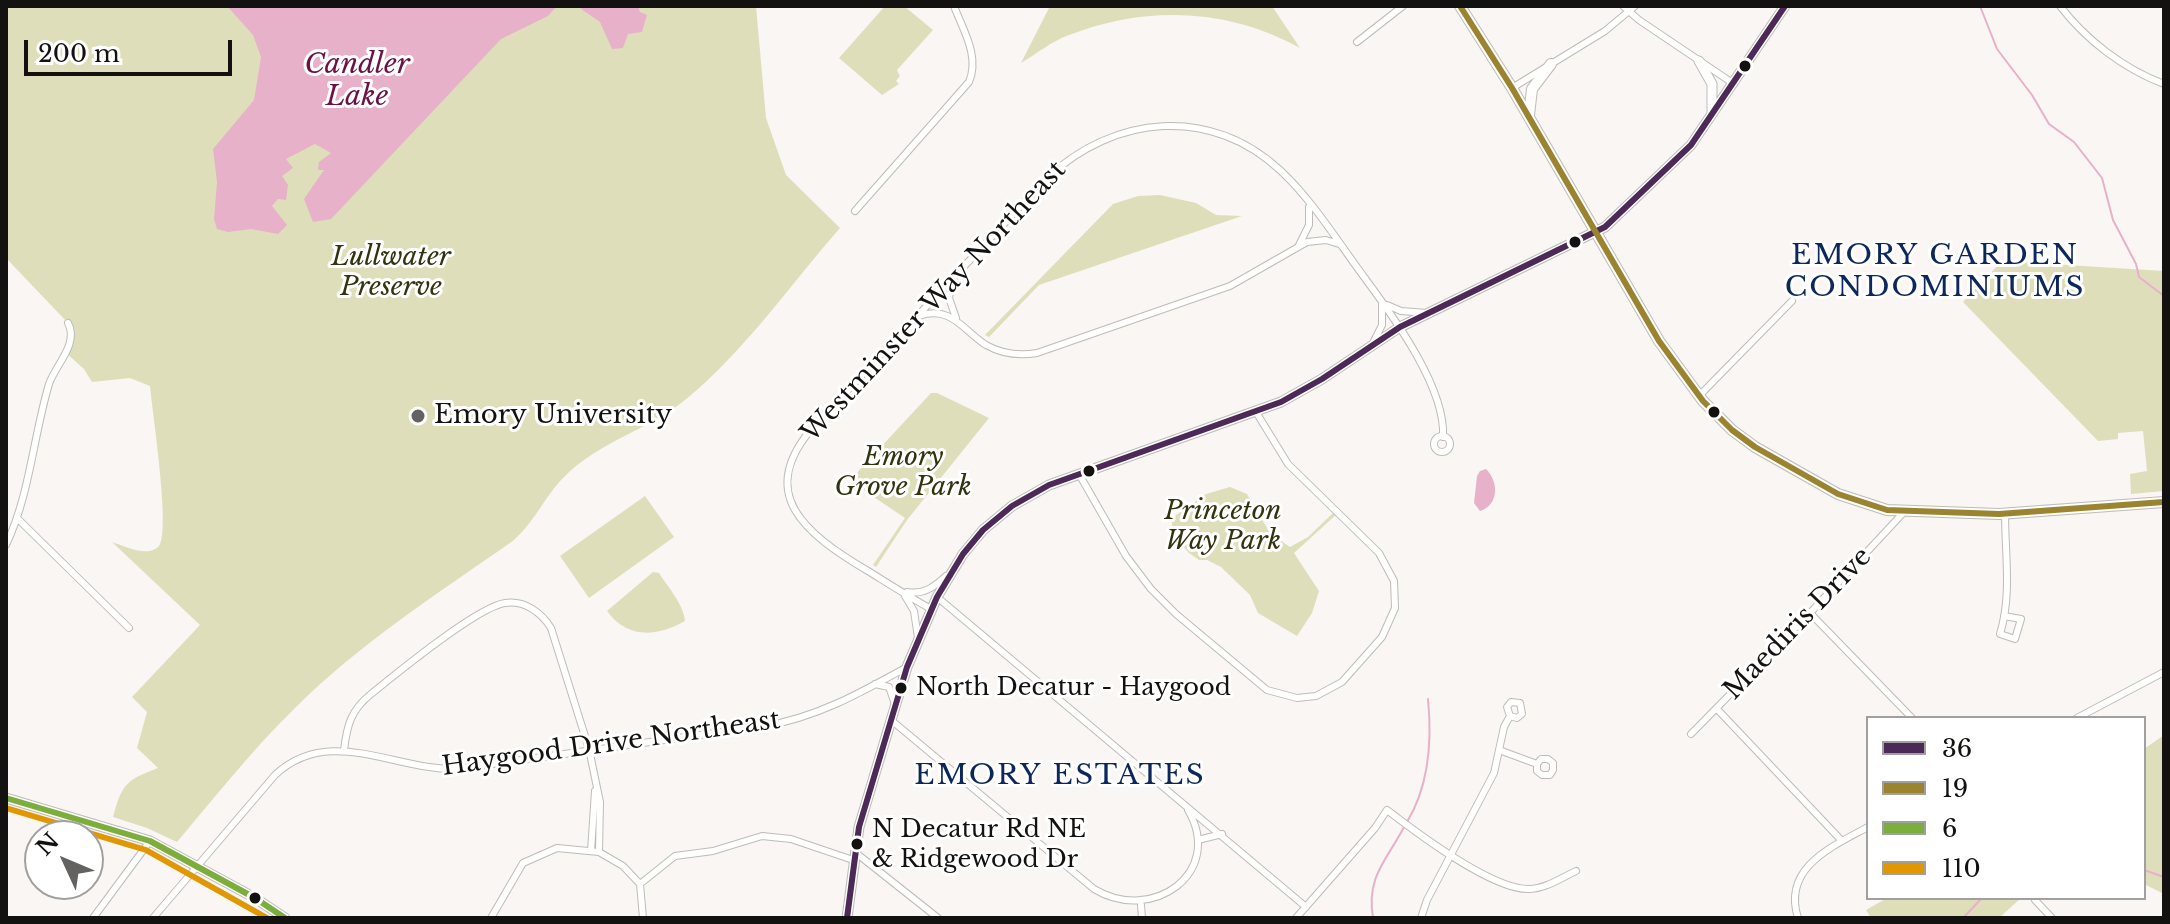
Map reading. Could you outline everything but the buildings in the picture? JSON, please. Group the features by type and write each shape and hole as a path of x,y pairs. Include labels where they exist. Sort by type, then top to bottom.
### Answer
{"main road":[{"path":"1460,6 1512,88 1659,341 1699,396 1746,441 1791,469 1857,502 1880,509 2005,513 2164,502"},
{"path":"847,918 853,856 862,815 907,667 949,574 983,530 1012,506 1049,485 1256,412 1308,388 1400,327 1612,222 1691,145 1785,6"},
{"path":"1699,61 1712,84 1711,117"},
{"path":"1529,117 1532,89 1551,64"},
{"path":"6,798 150,841 255,898 285,918"}],"street":[{"path":"855,211 969,82 973,68 971,53 954,6"},
{"path":"1357,42 1403,6"},
{"path":"1623,6 1632,9 1734,84"},
{"path":"2060,6 2074,24 2131,69 2164,84"},
{"path":"1512,88 1605,31 1632,9"},
{"name":"Westminster Way Northeast","path":"931,609 834,550 800,519 790,499 788,474 792,455 804,437 1063,163 1096,142 1131,130 1181,126 1212,131 1233,139 1279,169 1309,204 1400,327 1437,399 1443,419 1443,437"},
{"path":"1299,245 1309,225 1309,204"},
{"path":"913,320 932,313 956,318 992,348 1014,354 1037,353 1230,286 1299,245 1320,240 1340,245"},
{"path":"953,279 949,298 956,318"},
{"path":"1371,346 1382,325 1381,301 1401,311 1428,313"},
{"path":"1699,396 1792,301"},
{"path":"6,545 17,518 49,386 72,338 68,323"},
{"path":"1079,474 1126,556 1151,589 1176,614 1267,690 1290,697 1316,696 1342,682 1382,637 1395,608 1394,581 1379,553 1288,464 1256,412"},
{"name":"Maediris Drive","path":"1691,734 1904,512"},
{"path":"2004,616 2008,584 2004,554 2005,513"},
{"path":"17,518 129,628"},
{"path":"900,591 916,593 930,590 949,574"},
{"path":"900,591 908,598 914,611 918,638"},
{"path":"937,597 1306,907"},
{"path":"344,750 349,720 362,700 492,606 510,603 532,609 551,628 589,749 600,802 599,852"},
{"path":"1810,613 1910,716"},
{"name":"Haygood Drive Northeast","path":"153,918 194,864 282,768 318,752 344,750 410,765 447,769 776,724 810,715 907,667"},
{"path":"2081,716 2164,672"},
{"path":"875,684 889,687 895,704"},
{"path":"1717,709 1842,841"},
{"path":"1421,918 1427,900 1494,773 1504,727 1510,716"},
{"path":"891,720 1100,894 1118,903 1141,905 1162,900 1182,884 1194,865 1198,840 1194,821 1184,804"},
{"path":"1499,750 1537,764"},
{"path":"591,851 595,782"},
{"path":"1296,918 1375,828 1387,810 1450,855 1517,888 1541,888 1576,871"},
{"path":"1798,918 1794,891 1797,878 1805,866 1866,828"},
{"path":"1198,840 1222,834"},
{"path":"640,884 675,856 713,851 762,836 785,838 853,856 938,918"},
{"path":"93,918 150,841"},
{"path":"491,918 526,861 557,848 599,852 623,866 640,884 643,918"},
{"path":"2035,900 2052,918"},
{"path":"1141,905 1142,918"}],"green space":[{"name":"Lullwater Preserve","path":"6,6 756,6 766,118 786,175 840,228 747,339 707,381 671,410 581,463 559,482 514,540 401,620 320,684 264,740 177,842 113,817 119,797 127,785 158,768 137,748 147,712 132,697 200,625 112,542 149,551 159,546 162,536 162,495 150,386 130,378 92,382 84,369 65,352 71,344 68,323 6,258"},
{"path":"885,6 904,6 933,30 897,70 900,76 896,81 899,84 882,95 839,58"},
{"path":"1050,6 1272,6 1300,48 1273,35 1216,18 1157,15 1098,25 1069,35 1021,63"},
{"path":"1160,195 1196,203 1216,215 1242,216 1039,285 989,337 985,335 1113,204 1138,196"},
{"path":"2002,261 2164,271 2164,491 2131,494 2130,474 2147,471 2143,431 2118,433 2118,439 2098,441 1963,302"},
{"name":"Emory Grove Park","path":"931,393 989,418 907,520 876,567 873,565 905,518 853,483 852,478"},
{"name":"Princeton Way Park","path":"1230,487 1247,494 1270,533 1290,547 1308,537 1335,511 1338,513 1294,553 1319,591 1312,613 1297,636 1258,613 1250,595 1221,567 1207,560 1199,560 1189,553 1172,530 1172,518 1206,494"},
{"path":"645,496 674,537 589,598 560,556"},
{"path":"653,572 659,573 675,596 685,621 664,630 633,631 607,611"},
{"path":"2164,735 2164,894 2146,885 2146,748"},
{"path":"1884,900 2019,900 1999,918 1871,918 1866,910"}],"water":[{"name":"Candler Lake","path":"227,6 557,6 548,16 501,39 331,219 313,222 304,199 324,170 318,170 319,162 331,153 315,144 286,159 293,168 282,176 288,185 286,200 278,199 272,206 287,225 278,234 251,229 228,232 217,229 214,219 217,182 213,149 254,100 261,57 253,35"},
{"path":"582,6 638,6 640,12 647,15 642,32 628,34 623,48 612,49 600,22 581,9"},
{"path":"1486,469 1493,480 1495,493 1491,504 1480,511 1474,503 1477,476"}],"waterway":[{"path":"1980,6 1997,49 2032,95 2049,124 2074,142 2102,178 2113,220 2136,264 2139,277 2164,296"},
{"path":"1407,822 1420,793 1427,762 1430,730 1428,699"},
{"path":"1373,918 1375,879 1404,827"},
{"path":"2146,871 2164,877"},
{"path":"1963,918 1980,900"}],"transit line":[{"name":"19","path":"1460,6 1512,88 1659,341 1703,401 1732,430 1755,447 1838,494 1887,510 1999,514 2164,502"},
{"name":"36","path":"847,918 859,827 907,667 937,597 963,554 983,530 1012,506 1049,485 1281,402 1322,379 1400,327 1605,227 1691,145 1785,6"},
{"name":"6","path":"6,798 150,841 255,898 285,918"},
{"name":"110","path":"6,808 146,850 267,918"}],"place":[{"name":"Emory University","path":"418,416"},
{"name":"North Decatur - Haygood","path":"901,688"},
{"name":"N Decatur Rd NE & Ridgewood Dr","path":"857,844"}],"district":[{"name":"EMORY GARDEN CONDOMINIUMS","path":"1935,272"},
{"name":"EMORY ESTATES","path":"1060,776"}]}
